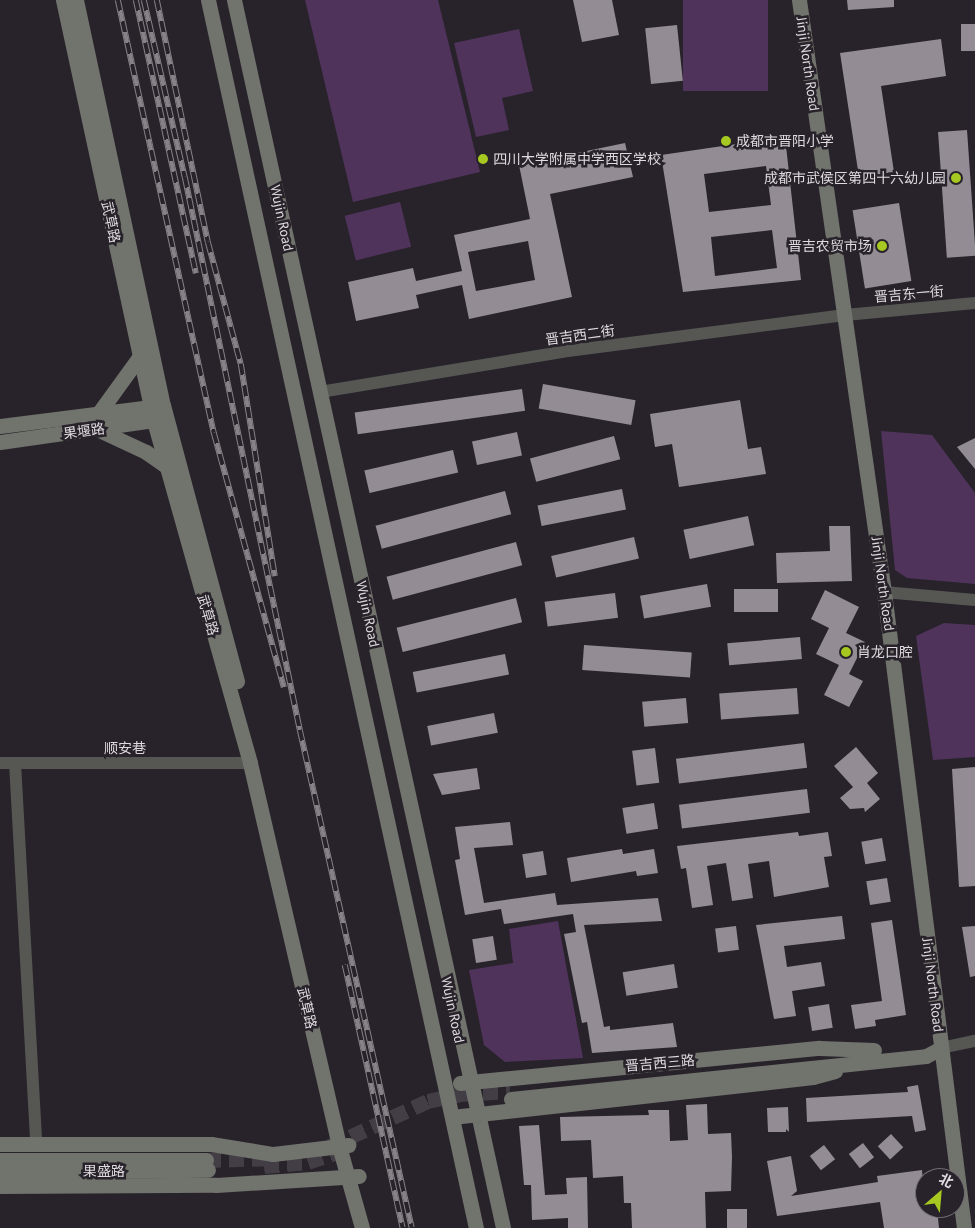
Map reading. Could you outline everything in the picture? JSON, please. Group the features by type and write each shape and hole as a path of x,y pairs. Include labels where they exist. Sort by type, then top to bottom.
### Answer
{"street":[{"name":"武草路","path":"63,0 140,356 159,413 262,771 343,1145"},
{"name":"武草路","path":"76,0 159,413 166,466 250,763 343,1145 372,1228"},
{"name":"Wujin Road","path":"208,0 476,1228"},
{"name":"Wujin Road","path":"234,0 468,1082 478,1116 503,1228"},
{"name":"Jinji North Road","path":"799,0 884,592 964,1228"},
{"name":"晋吉东一街","path":"845,315 975,303"},
{"name":"晋吉西二街","path":"320,392 568,351 845,315"},
{"path":"140,356 98,422 166,466"},
{"name":"果堰路","path":"0,442 98,422 159,413"},
{"name":"果堰路","path":"0,426 98,422"},
{"path":"884,592 975,600"},
{"name":"顺安巷","path":"0,763 250,763"},
{"path":"15,763 36,1144"},
{"path":"941,1048 975,1041"},
{"name":"晋吉西三路","path":"445,1085 820,1048 874,1055 926,1056 941,1048"},
{"name":"晋吉西三路","path":"510,1095 874,1055"},
{"name":"晋吉西三路","path":"452,1117 478,1116 813,1078 874,1055"},
{"path":"0,1144 211,1144 273,1154 343,1145"},
{"name":"果盛路","path":"0,1160 207,1165 0,1172"},
{"name":"武草路","path":"355,1177 362,1228"},
{"path":"0,1186 216,1185 355,1177"}],"shaded area":[{"path":"305,0 438,0 480,172 353,202"},
{"path":"683,0 768,0 768,91 683,91"},
{"path":"519,29 533,91 502,98 509,130 476,137 454,43"},
{"path":"400,202 411,247 356,260 345,216"},
{"path":"881,431 932,435 975,493 975,584 907,578 895,570"},
{"path":"944,623 975,625 975,757 933,760 916,636"},
{"path":"558,921 583,1058 505,1062 484,1045 469,970 513,963 509,929"}],"building":[{"path":"573,0 612,0 619,35 582,42"},
{"path":"847,0 894,0 894,7 848,10"},
{"path":"961,24 975,24 975,51 961,51"},
{"path":"677,25 683,81 651,84 645,28"},
{"path":"941,39 946,76 881,86 894,172 859,177 840,53"},
{"name":"成都市武侯区第四十六幼儿园","path":"967,130 975,256 947,258 938,132"},
{"path":"785,137 801,280 683,292 661,155","holes":["766,166 771,205 709,212 704,174","772,230 777,268 715,276 711,237"]},
{"path":"625,143 633,177 550,194 572,297 469,319 462,285 416,295 419,308 356,321 348,282 413,268 416,281 462,271 454,235 530,219 519,165","holes":["528,241 535,280 476,291 468,252"]},
{"name":"晋吉农贸市场","path":"899,203 911,281 865,288 853,210"},
{"path":"543,384 636,400 631,425 539,409"},
{"path":"522,389 525,411 358,434 355,413"},
{"path":"740,400 748,449 761,447 766,474 679,487 672,444 655,447 650,414"},
{"path":"517,432 522,455 477,465 472,442"},
{"path":"614,436 620,459 536,482 530,459"},
{"path":"975,438 975,469 957,447"},
{"path":"453,450 458,472 370,493 364,470"},
{"path":"622,489 626,510 542,526 538,505"},
{"path":"505,491 511,514 382,549 376,526"},
{"path":"748,516 754,545 690,559 683,530"},
{"path":"829,526 850,526 852,581 777,583 776,553 830,551"},
{"path":"634,537 639,558 556,578 551,556"},
{"path":"516,542 522,565 393,600 387,577"},
{"path":"707,584 711,607 644,618 640,596"},
{"path":"734,589 778,589 778,612 734,612"},
{"path":"825,590 859,607 846,633 865,642 849,674 863,681 849,707 824,695 839,665 816,654 829,628 811,619"},
{"path":"615,593 618,618 548,626 545,602"},
{"path":"516,598 522,622 403,652 397,628"},
{"path":"800,637 802,659 729,665 727,643"},
{"path":"584,645 692,653 690,677 582,670"},
{"path":"505,654 509,675 417,693 413,672"},
{"path":"797,688 799,714 721,719 719,693"},
{"path":"686,698 688,723 644,727 642,702"},
{"path":"494,713 498,733 431,746 427,726"},
{"path":"804,743 807,768 679,784 676,759"},
{"path":"856,747 878,773 867,783 880,799 865,812 864,808 850,809 840,798 853,787 834,766"},
{"path":"655,748 659,783 636,786 632,751"},
{"path":"975,767 975,886 959,887 952,769"},
{"path":"477,768 480,789 442,795 433,774"},
{"path":"807,789 810,813 682,829 679,805"},
{"path":"654,803 658,829 626,834 622,808"},
{"path":"510,822 513,845 474,848 484,903 555,893 557,905 658,898 662,921 584,925 604,1027 610,1026 610,1030 673,1023 677,1047 592,1053 587,1022 582,1023 564,934 576,932 573,914 504,924 501,909 465,915 455,860 460,859 455,827"},
{"path":"798,832 799,836 828,832 832,856 824,857 829,887 774,897 769,861 748,864 753,898 732,901 726,863 707,866 713,905 692,908 686,868 681,869 677,846"},
{"path":"882,838 886,861 865,864 861,842"},
{"path":"622,849 623,854 654,849 658,873 637,876 636,871 571,882 567,858"},
{"path":"543,851 547,875 526,878 522,854"},
{"path":"887,878 891,902 870,905 866,881"},
{"path":"842,916 845,939 784,946 787,967 821,962 825,986 792,991 796,1016 774,1019 756,925"},
{"path":"892,920 906,1015 875,1020 876,1026 855,1029 851,1005 882,1001 871,923"},
{"path":"736,926 739,950 718,952 715,929"},
{"path":"975,926 975,976 970,977 962,927"},
{"path":"493,936 497,960 476,963 472,939"},
{"path":"674,964 678,988 626,996 623,972"},
{"path":"829,1004 833,1028 812,1031 808,1007"},
{"path":"918,1085 926,1130 915,1132 912,1116 807,1122 806,1098 908,1092 907,1087"},
{"path":"707,1104 708,1134 731,1133 732,1157 731,1191 705,1192 706,1228 632,1228 631,1203 624,1203 623,1176 593,1178 591,1140 561,1141 560,1117 649,1115 648,1110 669,1110 670,1141 688,1140 686,1105"},
{"path":"788,1107 789,1132 786,1129 786,1132 768,1132 767,1108"},
{"path":"539,1125 545,1195 567,1194 566,1178 587,1177 588,1228 568,1228 568,1218 532,1220 531,1185 524,1185 519,1126"},
{"path":"891,1134 903,1147 890,1159 878,1146"},
{"path":"863,1143 874,1157 860,1168 849,1154"},
{"path":"824,1145 835,1159 821,1170 810,1156"},
{"path":"791,1156 797,1191 791,1196 878,1182 877,1176 915,1171 915,1218 938,1218 939,1228 884,1228 880,1202 777,1216 767,1161"},
{"path":"727,1209 747,1209 747,1228 727,1228"}],"tunnel":[{"path":"330,1146 428,1101 460,1094 510,1091"},
{"path":"264,1166 308,1162 346,1149"},
{"path":"206,1160 276,1158"}],"railway":[{"path":"118,0 214,433 284,688"},
{"path":"136,0 196,273"},
{"path":"144,0 185,177 300,730 412,1228"},
{"path":"157,0 208,242 241,364 275,576"},
{"path":"345,965 403,1228"}],"place":[{"name":"成都市晋阳小学","path":"726,141"},
{"name":"四川大学附属中学西区学校","path":"483,159"},
{"name":"成都市武侯区第四十六幼儿园","path":"956,178"},
{"name":"晋吉农贸市场","path":"882,246"},
{"name":"肖龙口腔","path":"846,652"}]}
